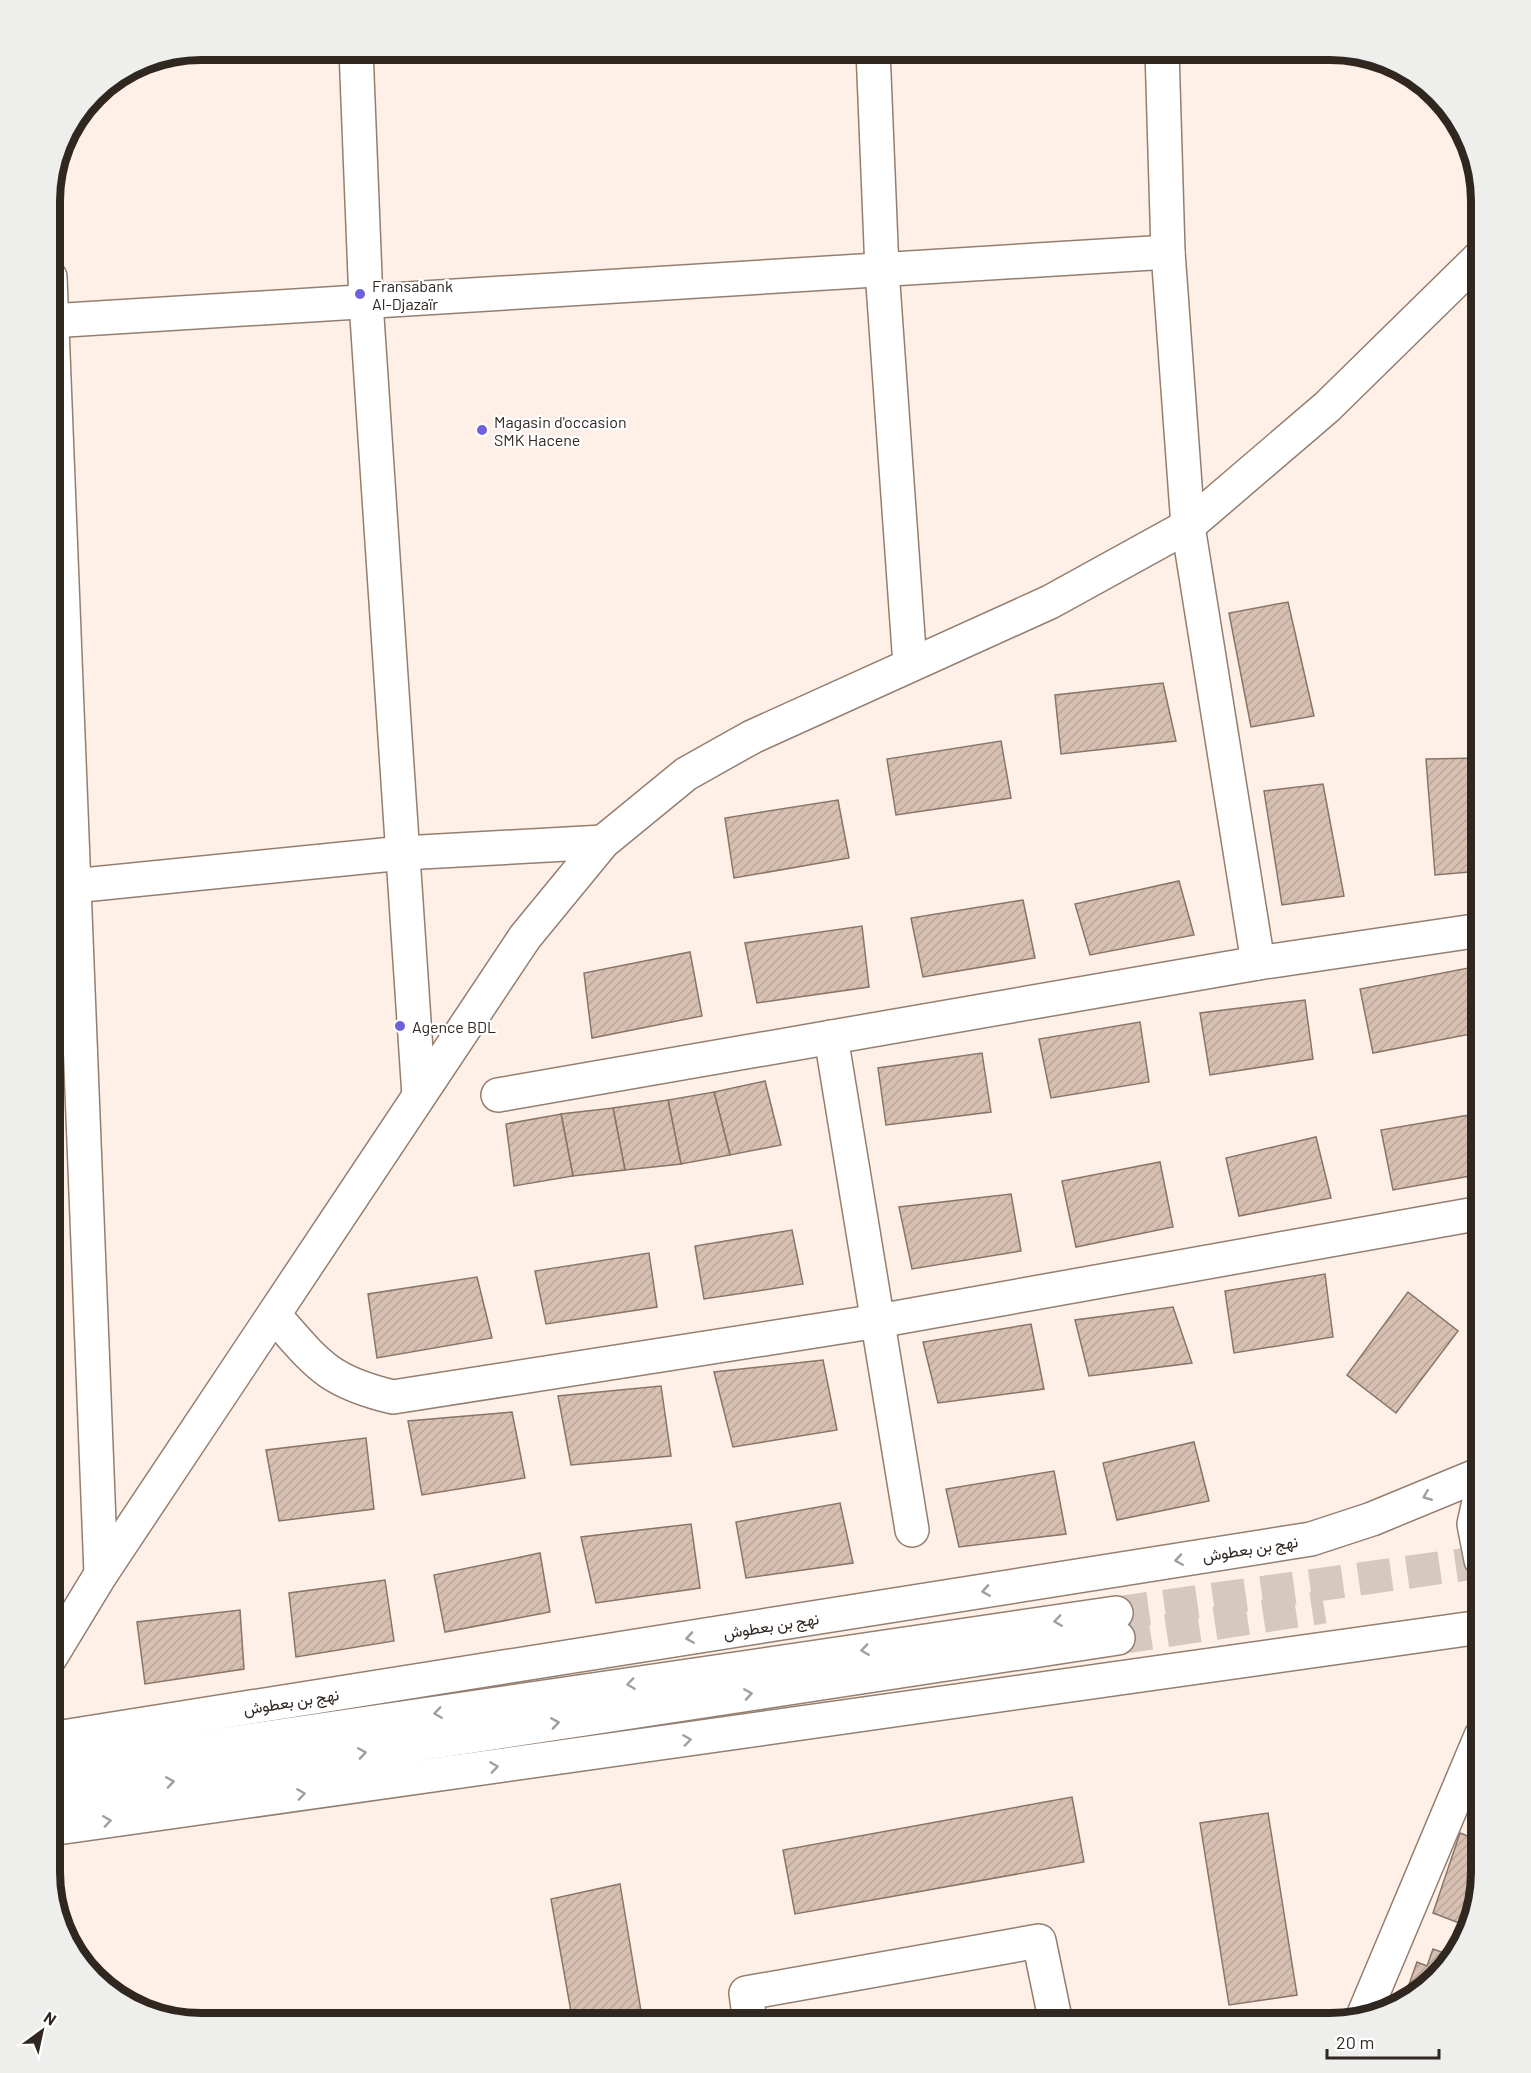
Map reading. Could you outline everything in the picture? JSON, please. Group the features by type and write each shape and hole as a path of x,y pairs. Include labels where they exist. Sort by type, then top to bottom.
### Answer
{"street":[{"path":"356,60 366,302 419,1096"},
{"path":"873,60 882,270 910,665"},
{"path":"1162,60 1168,252 1188,526 1258,963"},
{"path":"60,320 1168,252"},
{"path":"60,1641 100,1575 525,937 603,842 686,774 752,737 1050,602 1188,526 1327,407 1471,267"},
{"path":"60,552 100,1575"},
{"path":"73,886 403,853 603,842"},
{"path":"498,1095 1258,963 1471,932"},
{"path":"831,1037 912,1530"},
{"path":"274,1315 318,1365 328,1372 364,1390 393,1397 878,1320 1471,1215"},
{"name":"نهج بن بعطوش","path":"60,1737 1311,1539 1372,1519 1471,1478"},
{"name":"نهج بن بعطوش","path":"60,1769 1117,1625 60,1798"},
{"path":"60,1828 1471,1629"},
{"path":"1367,2008 1471,1763"},
{"path":"749,2013 746,1993 1039,1941 1054,2013"}],"building":[{"path":"1288,602 1314,716 1251,727 1229,613"},
{"path":"1163,683 1176,741 1061,754 1055,695"},
{"path":"1001,741 1011,798 896,815 887,759"},
{"path":"1471,758 1471,872 1435,875 1426,759"},
{"path":"1323,784 1344,896 1282,905 1264,791"},
{"path":"838,800 849,858 734,878 725,818"},
{"path":"1179,881 1194,935 1090,955 1075,904"},
{"path":"1023,900 1035,958 923,977 911,918"},
{"path":"862,926 869,987 757,1003 745,943"},
{"path":"690,952 702,1016 592,1038 584,973"},
{"path":"1468,968 1471,980 1471,1034 1373,1053 1360,989"},
{"path":"1305,1000 1313,1059 1210,1075 1200,1013"},
{"path":"1140,1022 1149,1082 1051,1098 1039,1039"},
{"path":"982,1053 991,1112 886,1125 878,1068"},
{"path":"765,1081 781,1145 730,1155 714,1092"},
{"path":"714,1092 730,1155 681,1164 668,1100"},
{"path":"668,1100 681,1164 625,1170 613,1108"},
{"path":"613,1108 625,1170 573,1176 561,1114"},
{"path":"561,1114 573,1176 514,1186 506,1124"},
{"path":"1471,1115 1471,1176 1393,1190 1381,1130"},
{"path":"1316,1137 1331,1198 1239,1216 1226,1158"},
{"path":"1160,1162 1173,1227 1076,1247 1062,1181"},
{"path":"1011,1194 1021,1251 912,1269 899,1207"},
{"path":"792,1230 803,1284 704,1299 695,1246"},
{"path":"649,1253 657,1307 546,1324 535,1271"},
{"path":"1325,1274 1333,1337 1234,1353 1225,1291"},
{"path":"477,1277 492,1338 377,1358 368,1294"},
{"path":"1408,1292 1458,1331 1396,1413 1347,1375"},
{"path":"1173,1307 1192,1363 1089,1376 1075,1320"},
{"path":"1031,1324 1044,1389 938,1403 923,1342"},
{"path":"823,1360 837,1430 733,1447 714,1372"},
{"path":"661,1386 671,1456 571,1465 558,1396"},
{"path":"512,1412 525,1478 422,1495 408,1421"},
{"path":"366,1438 374,1509 279,1521 266,1450"},
{"path":"1194,1442 1209,1501 1117,1520 1103,1463"},
{"path":"1054,1471 1066,1534 959,1547 946,1489"},
{"path":"840,1503 853,1563 746,1578 736,1522"},
{"path":"691,1524 700,1588 596,1603 581,1537"},
{"path":"540,1553 550,1612 445,1632 434,1575"},
{"path":"385,1580 394,1641 296,1657 289,1593"},
{"path":"240,1610 244,1669 145,1684 137,1622"},
{"path":"1072,1797 1084,1862 795,1914 783,1850"},
{"path":"1268,1813 1297,1995 1229,2005 1200,1823"},
{"path":"1460,1833 1471,1837 1470,1890 1461,1924 1433,1913"},
{"path":"620,1884 641,2013 571,2013 551,1899"},
{"path":"1433,1949 1445,1953 1423,1978 1407,1989 1417,1962 1427,1966"}],"tunnel":[{"path":"1116,1613 1471,1563"},
{"path":"1118,1638 1324,1607"}],"place":[{"name":"Fransabank Al-Djazaïr","path":"360,294"},
{"name":"Magasin d'occasion SMK Hacene","path":"482,430"},
{"name":"Agence BDL","path":"400,1026"}]}
